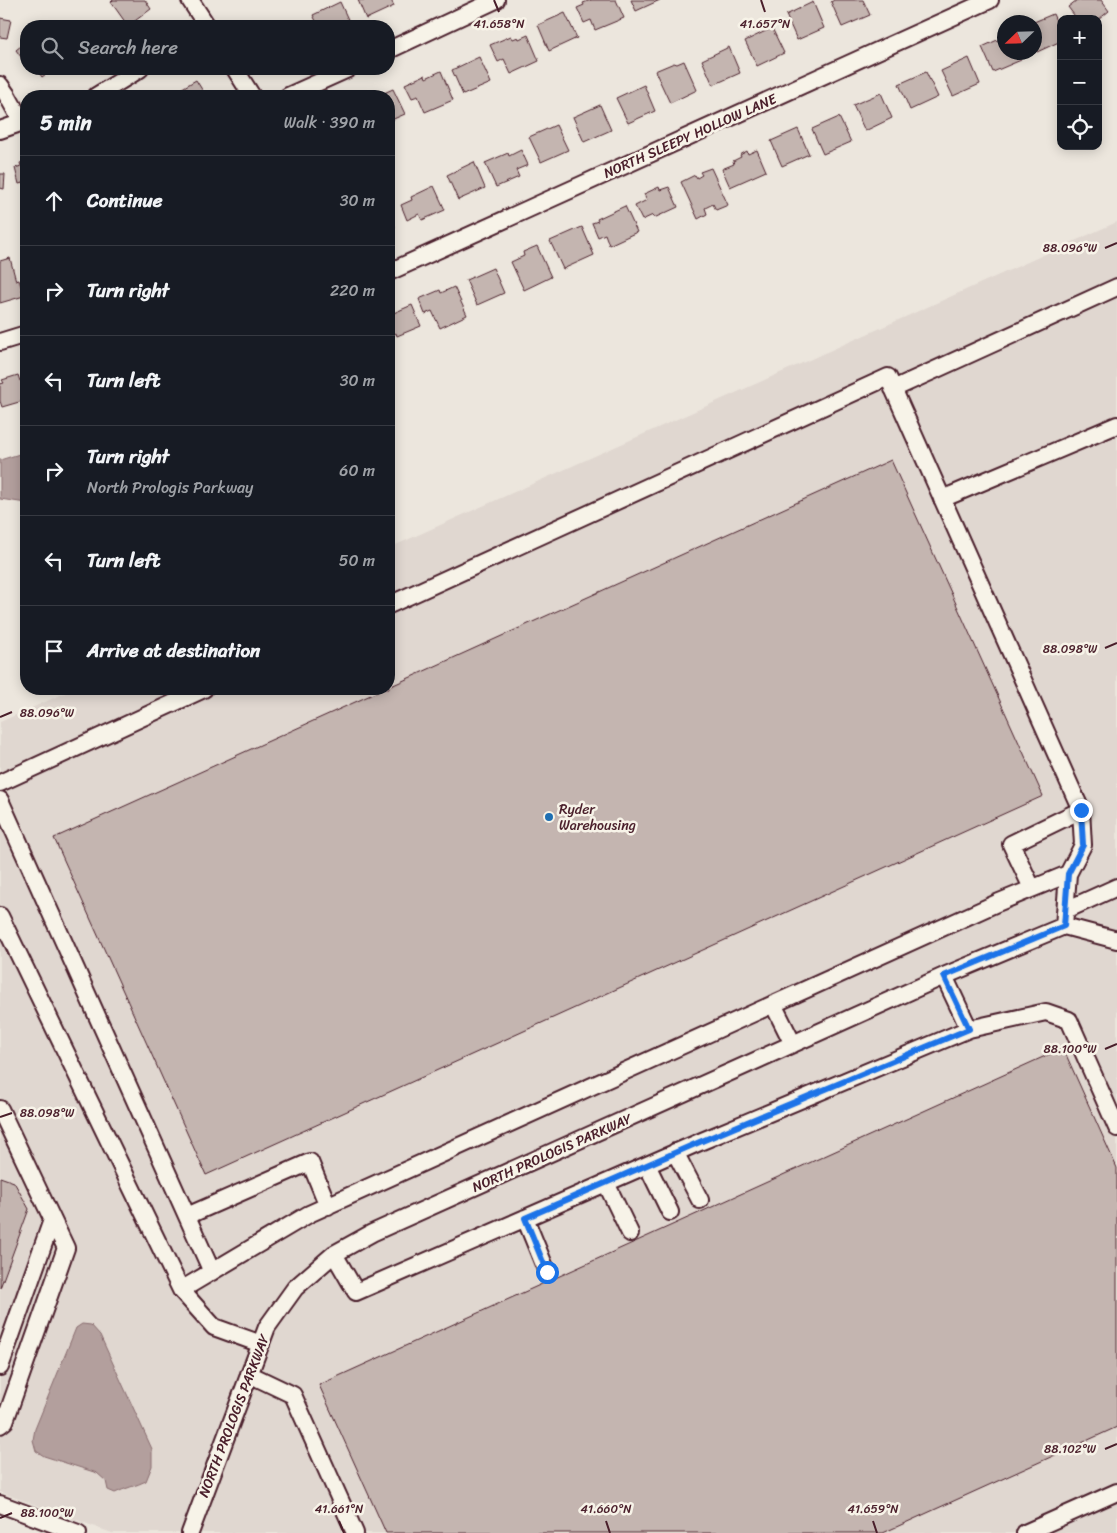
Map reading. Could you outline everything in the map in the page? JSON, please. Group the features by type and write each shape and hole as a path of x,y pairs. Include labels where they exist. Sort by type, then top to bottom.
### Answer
{"street":[{"path":"190,0 203,20"},
{"path":"395,47 496,0"},
{"name":"NORTH SLEEPY HOLLOW LANE","path":"395,269 990,0"},
{"path":"106,90 130,75"},
{"path":"239,75 248,90"},
{"path":"301,90 335,75"},
{"path":"0,85 20,116"},
{"path":"0,130 20,123"},
{"path":"893,389 1117,286"},
{"path":"0,342 20,336"},
{"path":"395,602 888,377 1081,810 1083,845 1068,874 1064,926 1117,940"},
{"path":"942,499 1117,425"},
{"path":"0,782 191,695"},
{"path":"0,800 212,1272"},
{"path":"1032,888 1011,844 1081,810"},
{"path":"180,1290 310,1214 997,903 1068,874"},
{"path":"1066,910 1117,886"},
{"path":"0,916 180,1290 214,1326 261,1344"},
{"name":"NORTH PROLOGIS PARKWAY","path":"190,1533 267,1327 295,1288 334,1254 372,1233 944,976 1064,926"},
{"path":"944,976 969,1029"},
{"path":"773,1004 793,1044"},
{"path":"334,1254 356,1292 676,1152 969,1029 1046,1012 1068,1020 1117,1128"},
{"path":"0,1109 66,1248 5,1421 0,1425"},
{"path":"676,1152 700,1200"},
{"path":"187,1216 310,1162 328,1206"},
{"path":"647,1165 670,1212"},
{"path":"606,1183 630,1233"},
{"path":"525,1218 547,1272"},
{"path":"0,1367 52,1220"},
{"path":"249,1374 293,1395 355,1533"},
{"path":"1025,1533 1117,1492"},
{"path":"0,1504 78,1533"}],"shaded area":[{"path":"1117,222 1117,1533 112,1533 0,1492 0,722 61,695 395,695 395,545"},
{"path":"20,454 20,502 0,499 0,460"},
{"path":"82,1324 91,1325 100,1335 152,1449 152,1466 146,1481 115,1493 108,1490 106,1481 97,1473 44,1456 36,1451 33,1440 35,1429 76,1328"}],"building":[{"path":"113,0 145,0 151,9 136,20 124,20 111,2"},
{"path":"358,0 391,0 394,6 366,19"},
{"path":"591,0 616,0 624,18 595,30 591,20 584,23 577,8"},
{"path":"631,0 660,0 636,11"},
{"path":"834,0 863,0 870,15 842,27 831,2"},
{"path":"1077,0 1101,0 1109,11 1102,17 1102,15 1074,15 1068,7"},
{"path":"340,2 348,20 316,20 313,15"},
{"path":"813,2 824,28 797,40 786,15"},
{"path":"565,13 577,38 549,51 538,25"},
{"path":"1053,14 1057,23 1057,43 1042,50 1042,19"},
{"path":"0,18 11,20 7,38 0,37"},
{"path":"772,28 784,53 757,66 745,41"},
{"path":"528,35 539,61 511,74 504,59 498,62 490,45 511,36 513,39 518,37 519,39"},
{"path":"997,40 997,60 1021,60 993,72 982,47"},
{"path":"20,47 20,56 16,50"},
{"path":"729,47 740,73 713,85 702,60"},
{"path":"479,57 491,83 463,95 452,70"},
{"path":"969,58 980,84 953,96 941,71"},
{"path":"684,61 697,90 670,103 655,71"},
{"path":"441,71 453,100 425,112 418,96 412,98 405,84 425,75 426,78"},
{"path":"926,72 938,97 910,110 899,84"},
{"path":"196,80 202,90 179,90"},
{"path":"644,85 655,111 628,123 616,98"},
{"path":"395,93 405,114 395,118"},
{"path":"881,93 892,118 865,131 853,105"},
{"path":"600,105 611,130 584,142 573,117"},
{"path":"839,117 851,142 823,154 812,129"},
{"path":"556,125 568,150 541,162 529,137"},
{"path":"798,129 809,154 782,166 771,141"},
{"path":"521,150 528,165 516,170 519,177 496,187 485,163 508,153 509,156"},
{"path":"757,150 766,171 730,187 722,169 734,164 733,161 747,151 748,154"},
{"path":"474,162 485,188 458,200 447,175"},
{"path":"20,166 19,184 15,168"},
{"path":"711,168 728,205 716,210 713,204 705,208 707,214 698,219 681,182 695,175 697,178 702,175 700,172"},
{"path":"0,174 5,174 4,189 0,188"},
{"path":"434,186 445,210 422,220 419,214 407,220 401,205 412,200 411,197"},
{"path":"659,187 660,190 669,187 678,207 654,218 653,215 642,220 635,206 647,200 644,194"},
{"path":"625,206 637,232 609,245 605,234 598,237 592,223"},
{"path":"582,227 594,255 563,269 550,241"},
{"path":"537,246 551,277 524,290 511,262 524,256 523,252"},
{"path":"10,258 16,281 19,280 20,283 20,297 0,303 0,261"},
{"path":"493,268 504,293 477,305 466,280"},
{"path":"454,287 467,315 440,328 432,311 425,314 419,299 440,290 441,293"},
{"path":"412,305 421,326 397,336 395,334 395,312"},
{"path":"18,375 20,381 20,402 2,407 0,384 4,383 2,380"},
{"name":"Ryder Warehousing","path":"891,460 1043,796 206,1175 54,838 371,695 395,695 395,684"},
{"path":"1063,1048 1117,1168 1117,1427 883,1533 386,1533 319,1385"},
{"path":"0,1177 14,1182 29,1209 0,1288"}],"place":[{"name":"Ryder Warehousing","path":"549,817"}],"route":[{"path":"547,1272 525,1218 702,1141 969,1029 944,976 1064,926 1068,874 1083,845 1081,810"}]}
